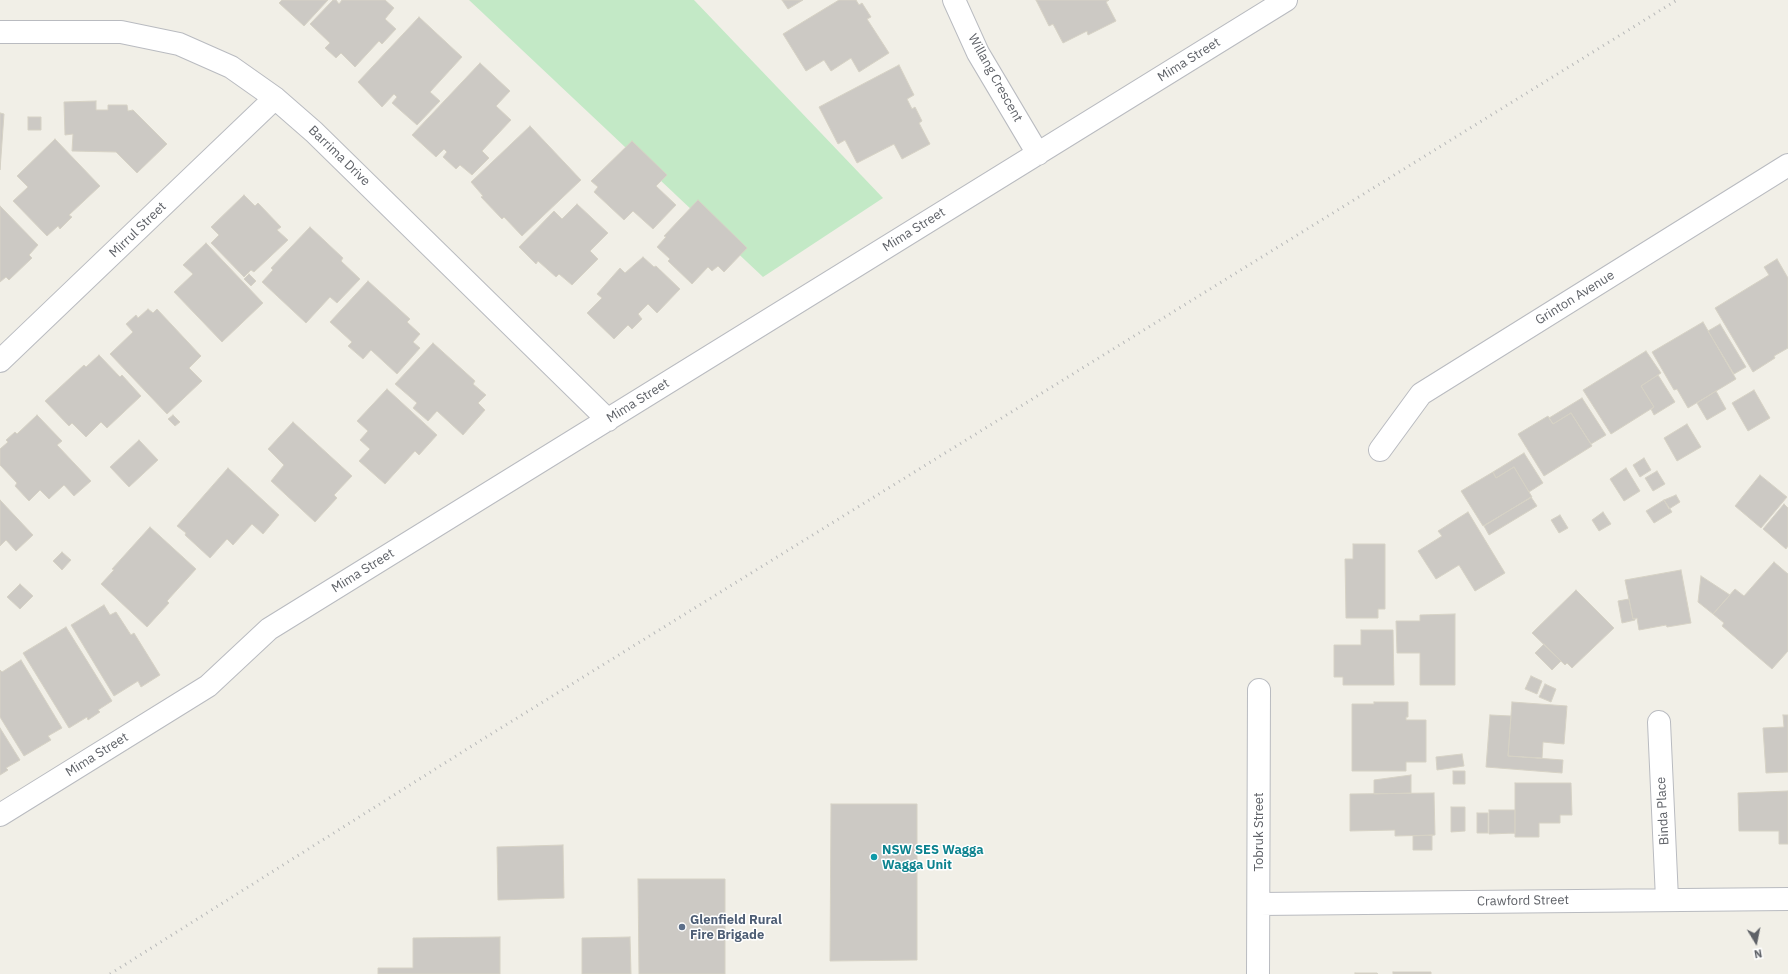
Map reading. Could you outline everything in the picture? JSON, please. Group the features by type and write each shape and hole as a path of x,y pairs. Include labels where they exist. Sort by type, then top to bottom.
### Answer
{"street":[{"name":"Willang Crescent","path":"954,0 978,53 1038,154"},
{"name":"Mima Street","path":"0,815 208,686 269,629 1286,0"},
{"name":"Barrima Drive","path":"0,32 121,32 180,44 231,67 275,98 314,132 608,420"},
{"name":"Mirrul Street","path":"0,361 275,98"},
{"name":"Grinton Avenue","path":"1380,450 1421,394 1788,165"},
{"name":"Tobruk Street","path":"1258,974 1259,690"},
{"name":"Binda Place","path":"1659,722 1667,899"},
{"name":"Crawford Street","path":"1259,904 1788,899"}],"green space":[{"path":"469,0 694,0 883,198 763,277"}],"building":[{"path":"282,0 328,0 304,26 279,3"},
{"path":"333,0 336,0 339,4 342,0 385,0 394,8 385,19 396,29 382,44 379,41 355,67 341,53 336,58 325,48 330,43 310,24"},
{"path":"782,0 803,0 788,9"},
{"path":"839,0 856,0 859,5 862,3 871,17 867,19 889,53 859,72 851,58 831,71 824,60 806,71 783,34"},
{"path":"1036,0 1109,0 1106,2 1116,21 1088,35 1087,31 1063,43 1053,24 1049,26"},
{"path":"419,17 462,57 430,92 440,101 417,125 392,103 397,97 394,94 382,107 358,82"},
{"path":"480,63 510,91 496,106 511,120 482,151 489,158 472,175 460,165 456,169 443,157 447,152 444,149 436,157 412,135"},
{"path":"899,65 914,95 907,99 912,109 915,107 922,121 919,123 930,144 902,159 894,144 857,163 845,140 838,144 819,107"},
{"path":"96,101 96,110 108,110 108,105 127,105 128,111 133,110 167,144 137,173 116,152 72,151 73,134 65,135 64,102"},
{"path":"0,113 4,114 0,170"},
{"path":"28,117 41,117 41,130 28,130"},
{"path":"530,126 581,180 522,236 504,217 502,219 481,197 483,196 471,182"},
{"path":"55,139 100,186 69,215 72,217 60,229 58,226 47,236 13,201 28,187 17,176"},
{"path":"632,141 667,175 656,186 676,205 653,229 633,211 624,220 594,192 598,187 591,181"},
{"path":"244,195 255,206 258,203 281,227 277,230 288,240 254,272 251,270 244,277 211,243 219,235 211,227"},
{"path":"698,200 747,248 724,272 718,266 712,271 708,267 692,284 668,261 670,259 657,247 666,237 664,236"},
{"path":"577,204 608,233 590,251 598,259 572,285 559,274 556,277 538,261 536,264 519,247 554,211 562,219"},
{"path":"0,206 38,245 29,255 32,258 9,280 6,277 0,282"},
{"path":"310,227 343,258 341,261 360,279 337,303 330,297 306,323 262,282 273,270 271,268"},
{"path":"206,243 263,303 222,342 174,292 193,274 183,265"},
{"path":"643,257 654,267 656,266 680,289 657,313 648,304 638,314 642,319 632,329 628,325 614,339 587,313 602,298 597,294 620,268 625,273"},
{"path":"1777,259 1788,278 1788,348 1774,356 1775,358 1753,372 1715,308 1769,275 1764,267"},
{"path":"249,274 256,281 251,286 244,279"},
{"path":"368,281 410,319 407,322 420,334 413,342 420,348 397,374 371,350 363,359 348,346 352,342 330,322"},
{"path":"148,309 153,313 157,309 201,356 189,368 202,381 167,414 110,354 133,332 126,324 136,315 138,318"},
{"path":"1703,322 1736,379 1688,408 1677,389 1674,390 1652,352"},
{"path":"1720,324 1746,367 1734,374 1708,331"},
{"path":"433,343 475,381 473,384 486,395 478,403 485,410 463,435 437,411 428,421 413,408 417,403 395,384"},
{"path":"1646,351 1661,373 1641,386 1654,407 1611,434 1583,390"},
{"path":"99,355 120,377 122,375 141,396 107,428 101,422 86,437 72,423 69,426 45,401 84,365 86,367"},
{"path":"1658,375 1675,402 1654,415 1651,409 1654,407 1641,386"},
{"path":"387,389 437,435 419,455 415,451 385,484 359,461 370,449 360,440 368,431 357,421"},
{"path":"1754,390 1770,418 1748,431 1732,403"},
{"path":"1716,391 1726,409 1707,420 1697,403"},
{"path":"1582,398 1606,435 1591,444 1571,413 1553,424 1549,418"},
{"path":"1571,413 1592,446 1544,476 1518,434 1548,416 1553,424"},
{"path":"37,415 62,441 57,445 91,481 74,496 64,485 49,499 40,490 29,501 15,486 17,483 0,465 0,449 8,442 6,440 15,432 17,434"},
{"path":"173,415 180,422 175,426 168,419"},
{"path":"293,422 352,476 334,495 337,498 315,522 271,481 284,465 268,449"},
{"path":"1687,424 1701,447 1677,461 1664,438"},
{"path":"139,440 158,460 129,487 110,467"},
{"path":"1524,453 1543,483 1529,492 1514,467 1496,478 1493,472"},
{"path":"1644,458 1651,470 1640,477 1633,465"},
{"path":"1514,467 1532,497 1483,526 1461,491 1493,472 1496,478"},
{"path":"228,468 279,515 263,534 252,524 233,545 227,539 210,558 185,535 186,533 177,526"},
{"path":"1626,468 1640,491 1624,501 1610,479"},
{"path":"1657,471 1665,484 1653,491 1645,478"},
{"path":"1760,475 1787,497 1761,528 1735,506"},
{"path":"1676,495 1680,502 1669,509 1664,500"},
{"path":"1531,497 1537,506 1489,535 1484,526"},
{"path":"0,500 33,535 16,551 6,540 0,546"},
{"path":"1664,500 1672,512 1654,523 1646,511"},
{"path":"1784,504 1788,508 1788,546 1786,549 1763,529"},
{"path":"1468,512 1505,573 1475,591 1459,565 1436,579 1418,551 1442,536 1438,531"},
{"path":"1603,512 1611,524 1599,531 1592,520"},
{"path":"1560,515 1568,528 1559,533 1551,520"},
{"path":"150,527 196,569 167,601 169,603 147,627 101,584 114,570 112,569"},
{"path":"1353,544 1385,544 1385,609 1378,609 1378,618 1346,618 1345,559 1353,559"},
{"path":"62,552 71,560 62,570 53,561"},
{"path":"1774,562 1788,574 1788,651 1772,669 1722,626 1724,623 1713,614 1735,589 1744,596"},
{"path":"1681,570 1691,623 1667,627 1666,625 1639,630 1637,618 1633,619 1625,580"},
{"path":"1701,576 1730,595 1713,614 1698,602"},
{"path":"20,584 33,596 20,609 7,597"},
{"path":"1576,590 1614,628 1572,668 1567,663 1565,665 1532,633"},
{"path":"1629,599 1633,619 1635,618 1635,620 1622,623 1618,601"},
{"path":"104,605 110,615 116,612 131,635 134,633 160,675 141,687 138,681 114,696 71,625"},
{"path":"1455,614 1455,685 1420,685 1420,653 1397,653 1396,621 1420,621 1420,615"},
{"path":"66,627 112,701 98,710 100,712 88,720 87,717 69,728 23,653"},
{"path":"1361,630 1393,630 1394,685 1343,685 1343,677 1334,677 1334,645 1361,645"},
{"path":"1544,644 1561,661 1552,670 1535,653"},
{"path":"21,660 62,728 48,736 51,740 24,756 0,717 0,670 2,672"},
{"path":"1531,676 1542,681 1537,694 1525,689"},
{"path":"1545,684 1556,689 1551,702 1539,697"},
{"path":"1374,702 1408,702 1408,717 1406,717 1406,720 1426,720 1426,762 1406,762 1406,771 1352,771 1352,704 1374,704"},
{"path":"1512,702 1567,706 1564,744 1543,742 1542,758 1508,756"},
{"path":"1490,715 1511,716 1508,756 1563,760 1562,773 1486,767"},
{"path":"1783,715 1788,715 1788,772 1766,773 1763,728 1784,727"},
{"path":"0,728 20,760 6,768 8,770 0,775"},
{"path":"1462,754 1464,766 1437,770 1436,757"},
{"path":"1453,771 1465,771 1465,784 1453,784"},
{"path":"1411,775 1411,793 1374,794 1374,780"},
{"path":"1515,783 1571,783 1572,815 1560,815 1560,823 1539,823 1539,837 1515,837"},
{"path":"1788,791 1788,844 1779,844 1779,831 1739,831 1738,793"},
{"path":"1434,793 1435,835 1395,836 1395,830 1350,831 1350,794"},
{"name":"NSW SES Wagga Wagga Unit","path":"831,804 917,804 917,960 830,961"},
{"path":"1451,807 1465,807 1465,831 1451,832"},
{"path":"1489,810 1515,810 1515,833 1489,834"},
{"path":"1477,813 1488,813 1488,833 1477,833"},
{"path":"1432,835 1432,850 1413,850 1413,836"},
{"path":"563,845 564,898 498,900 497,847"},
{"name":"Glenfield Rural Fire Brigade","path":"638,879 725,879 725,974 639,974"},
{"path":"500,937 500,974 378,974 378,968 413,968 413,938"},
{"path":"630,937 631,974 582,974 582,938"},
{"path":"1393,972 1431,972 1431,974 1393,974"},
{"path":"1377,973 1378,974 1355,974"}],"railway":[{"path":"110,974 475,744 1677,0"}],"place":[{"name":"NSW SES Wagga Wagga Unit","path":"874,857"},
{"name":"Glenfield Rural Fire Brigade","path":"682,927"}]}
